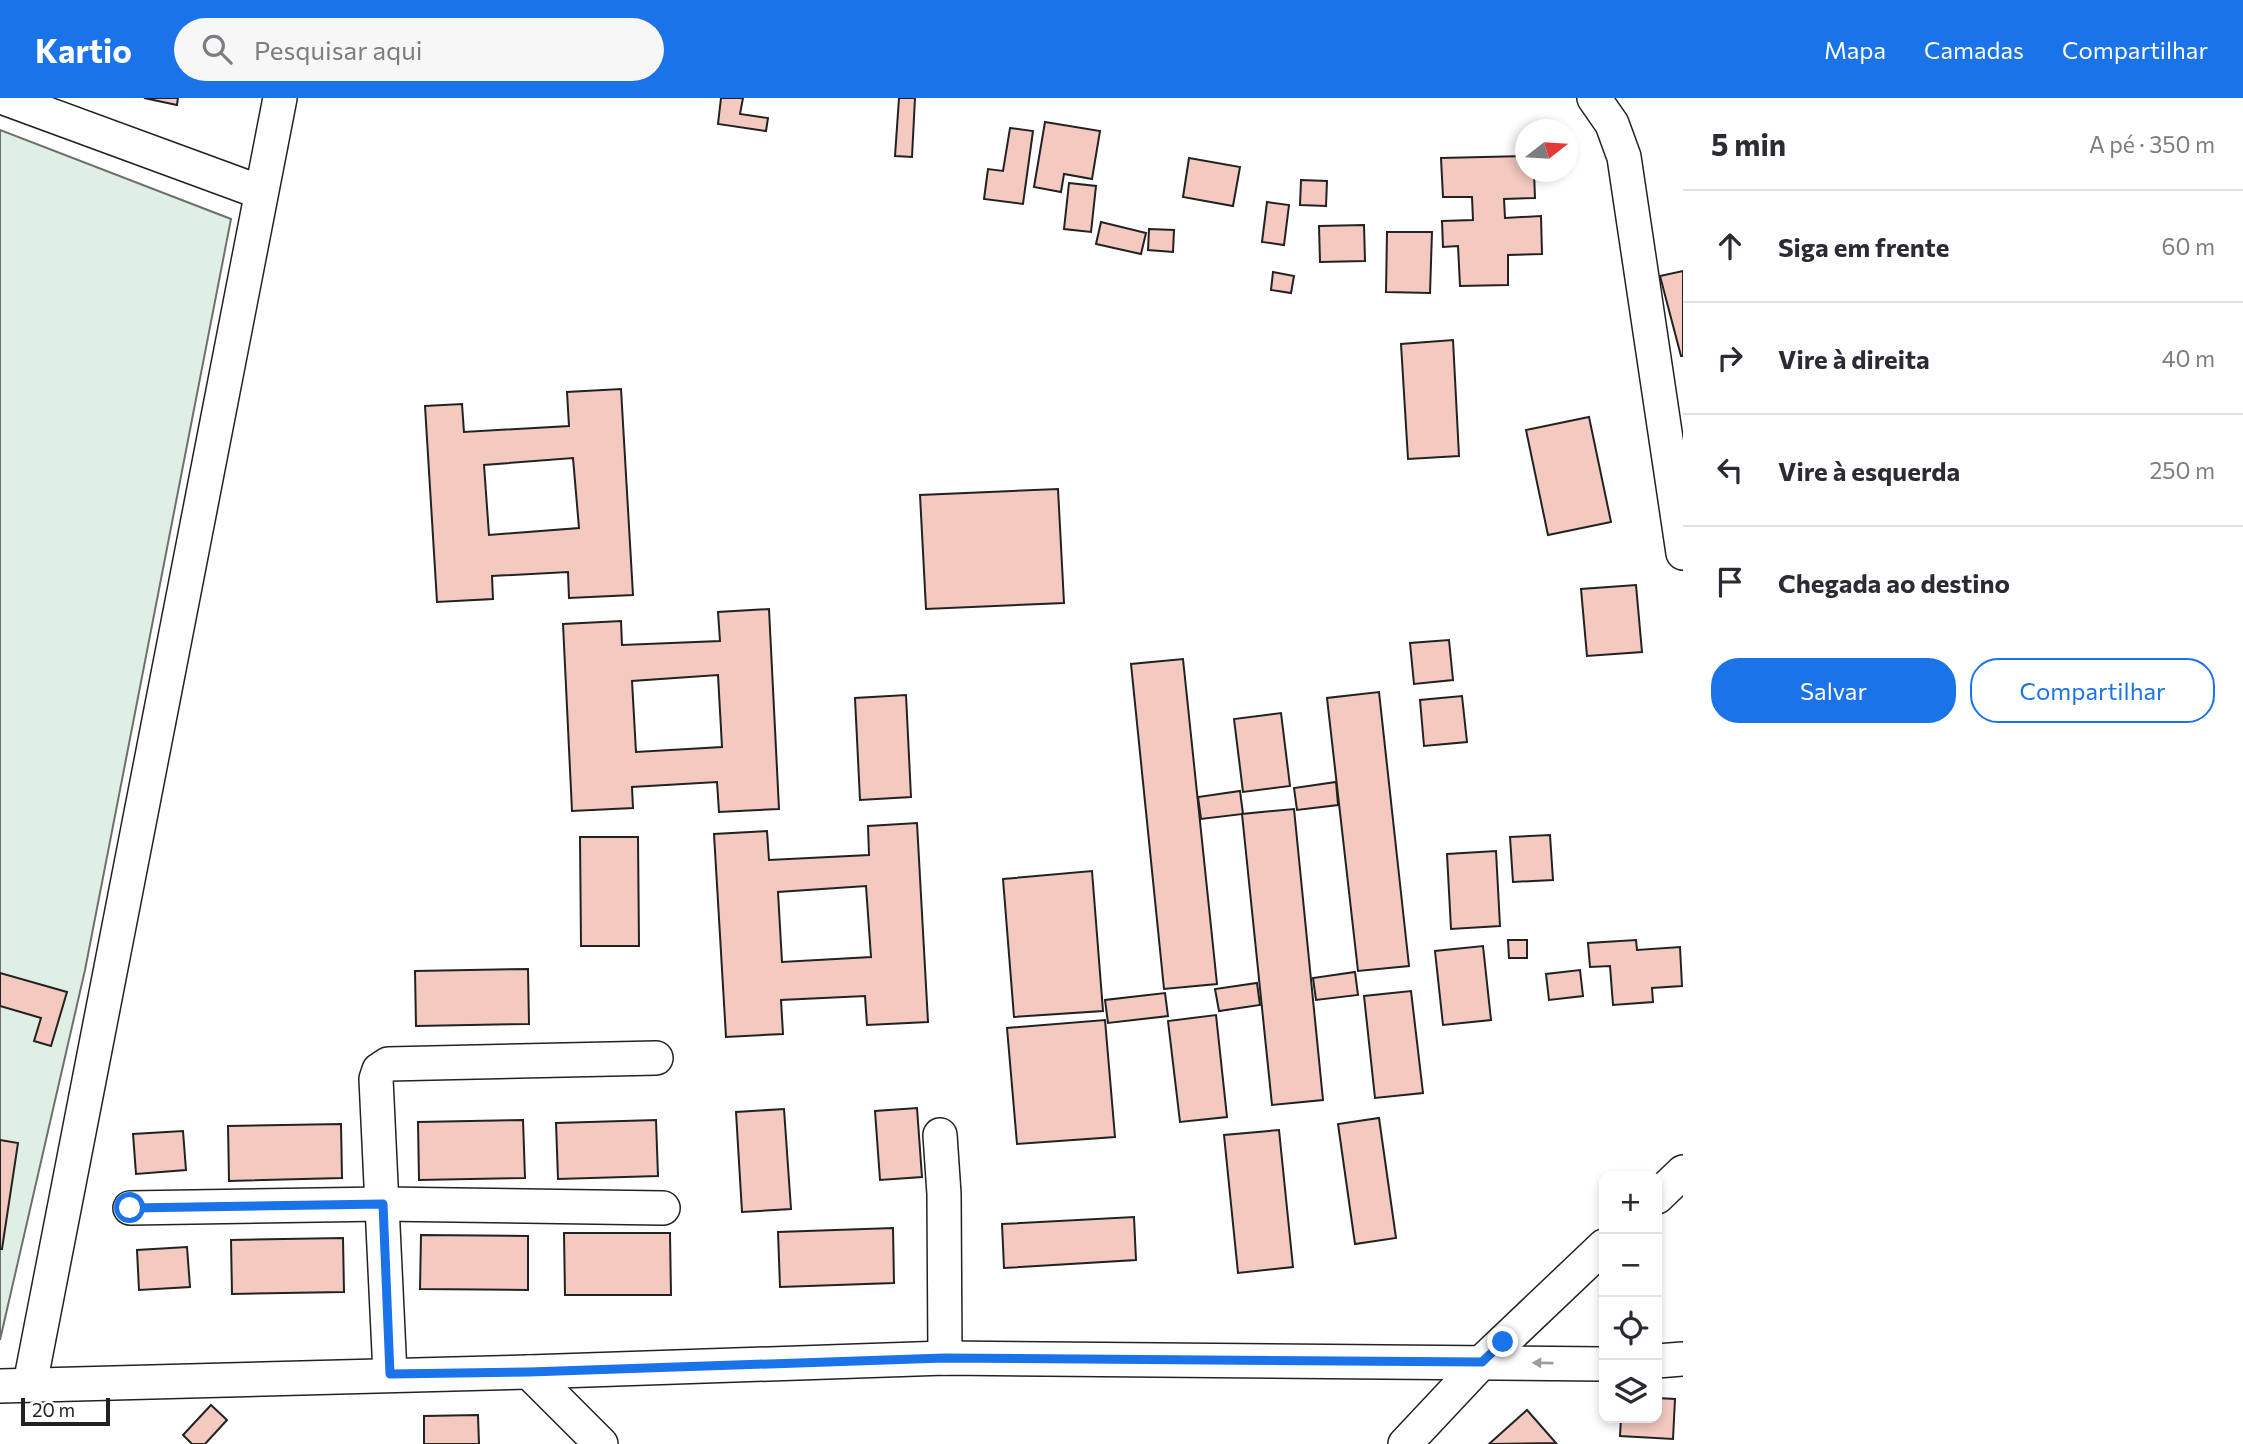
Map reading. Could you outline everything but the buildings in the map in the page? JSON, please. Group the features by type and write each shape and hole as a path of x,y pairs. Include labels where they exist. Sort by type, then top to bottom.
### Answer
{"street":[{"path":"4,98 260,192"},
{"path":"279,98 15,1385 944,1358 1599,1364"},
{"path":"1594,98 1612,124 1624,157 1683,553"},
{"path":"390,1374 376,1079 379,1070 388,1064 656,1058"},
{"path":"940,1135 944,1194 944,1358"},
{"path":"1662,1193 1683,1172"},
{"path":"1662,1196 1683,1189"},
{"path":"130,1208 383,1204 663,1208"},
{"path":"1405,1444 1482,1362 1599,1251"},
{"path":"1662,1361 1683,1359"},
{"path":"529,1372 601,1444"}],"green space":[{"path":"0,130 231,219 85,970 0,1340"}],"route":[{"path":"130,1208 383,1204 390,1374 944,1358 1482,1362 1503,1342"}]}
